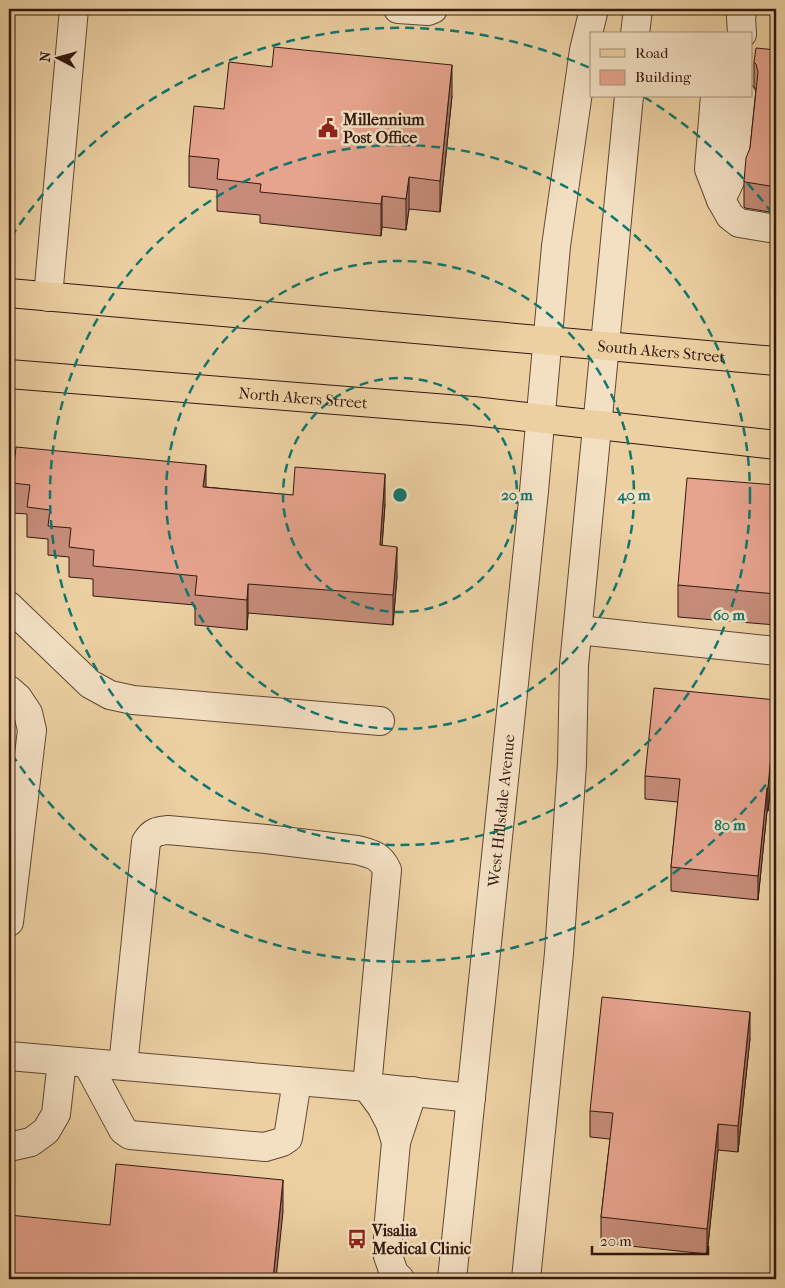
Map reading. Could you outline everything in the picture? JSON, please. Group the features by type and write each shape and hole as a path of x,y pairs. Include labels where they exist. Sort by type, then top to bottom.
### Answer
{"main road":[{"path":"9,293 548,341"},
{"name":"South Akers Street","path":"548,341 776,361"},
{"name":"North Akers Street","path":"9,374 473,411 598,425"},
{"path":"598,425 776,445"}],"street":[{"path":"48,297 74,9"},
{"path":"398,9 428,11 433,9"},
{"name":"West Hillsdale Avenue","path":"452,1279 541,419 558,236 584,50 594,9"},
{"path":"635,32 638,9"},
{"path":"526,1279 559,953 572,764 574,665 630,98"},
{"path":"715,98 708,169 721,200 730,216 739,223 776,229"},
{"path":"721,200 734,172 742,98"},
{"path":"9,606 90,684 110,695 133,700 380,721"},
{"path":"578,630 776,650"},
{"path":"9,690 18,698 28,713 32,730 9,922"},
{"path":"123,1066 146,842 150,835 168,830 266,838 357,850 382,860 387,870 367,1088 381,1106 390,1123 396,1142"},
{"path":"9,1056 414,1091 471,1098"},
{"path":"75,1062 123,1130 130,1135 265,1147 282,1142 288,1138 297,1081"},
{"path":"9,1147 31,1142 46,1131 56,1114 75,1062"},
{"path":"400,1279 394,1273 388,1256 388,1231 396,1142 414,1091"}],"building":[{"path":"274,47 452,65 440,181 409,177 406,199 382,196 381,204 260,192 261,184 217,179 219,159 189,156 194,106 224,109 229,62 272,67"},
{"path":"756,48 776,50 776,187 744,181 746,158 750,148 758,72 754,62"},
{"path":"16,447 206,465 203,487 293,495 295,467 385,474 380,545 397,547 393,595 248,584 247,600 195,595 197,576 93,566 94,550 69,547 71,528 48,526 50,510 27,507 30,485 12,483"},
{"path":"687,478 776,485 776,594 678,585"},
{"path":"654,688 776,700 758,876 671,867 680,779 645,776"},
{"path":"602,997 750,1012 738,1126 718,1124 707,1229 601,1217 613,1113 590,1111"},
{"path":"116,1164 283,1180 273,1279 9,1279 9,1215 110,1225"}],"place":[{"name":"Millennium Post Office","path":"328,128"},
{"name":"Visalia Medical Clinic","path":"357,1239"}]}
